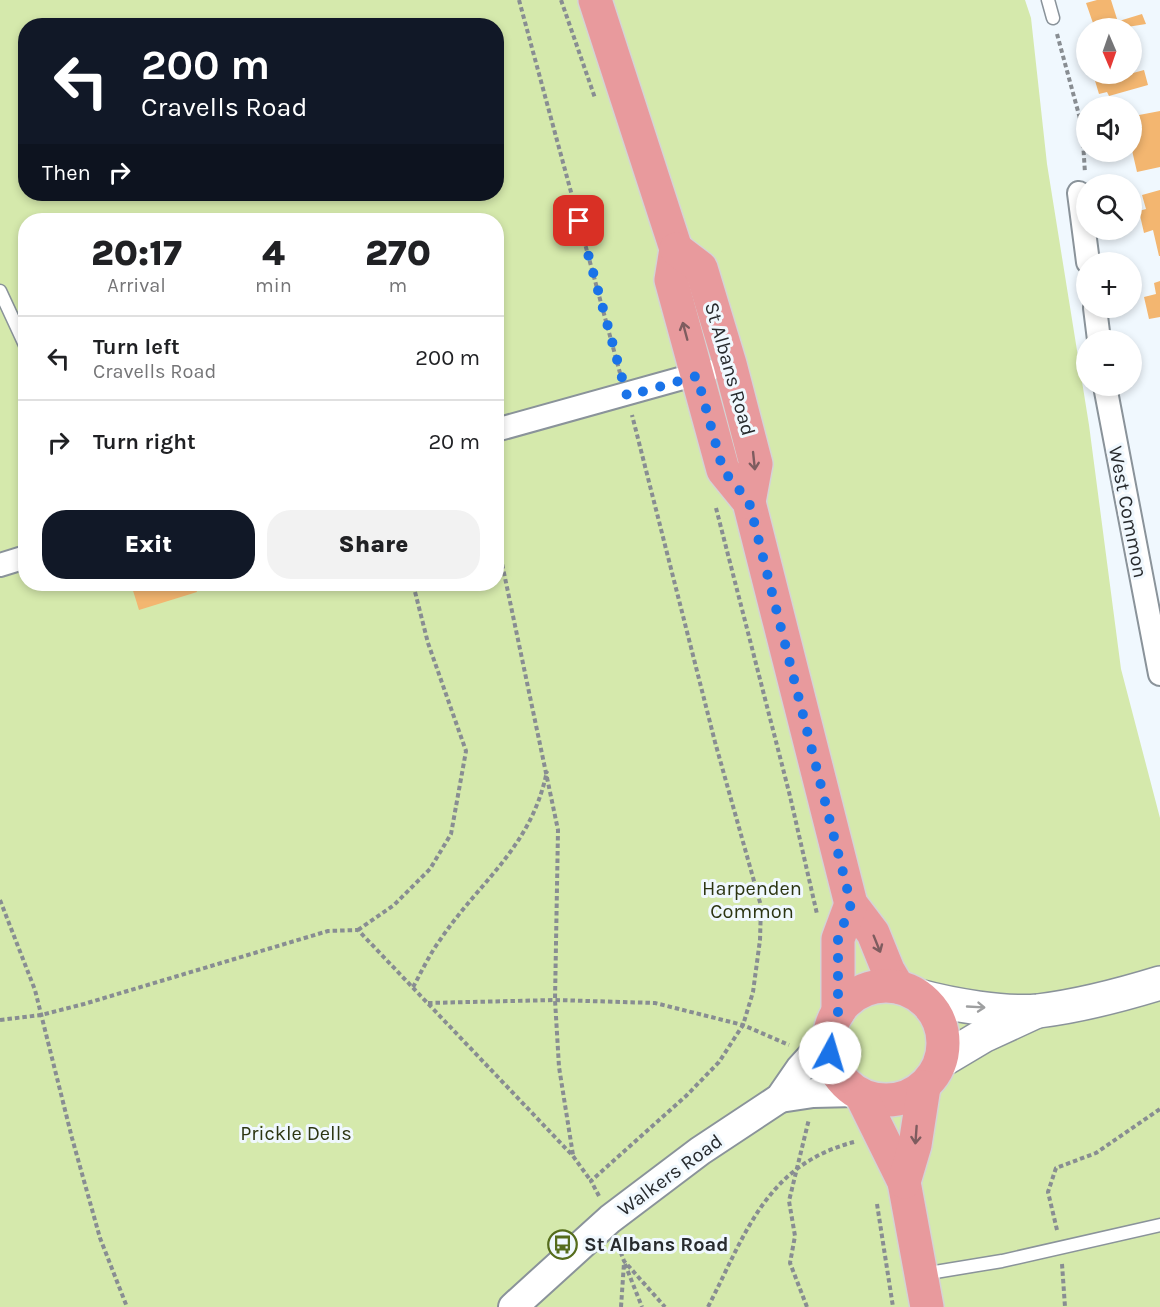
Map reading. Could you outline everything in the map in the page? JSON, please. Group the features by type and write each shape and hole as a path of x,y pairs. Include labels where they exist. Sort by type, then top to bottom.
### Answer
{"main road":[{"name":"St Albans Road","path":"596,0 676,249 671,280 723,470 749,502"},
{"name":"St Albans Road","path":"676,249 701,268 730,364 756,464 749,502 851,904 873,933 888,970 909,992 933,1009 941,1025 944,1043 933,1074 915,1145 890,1188"},
{"name":"St Albans Road","path":"817,1062 838,939 851,904"},
{"path":"817,1062 849,1000 864,990 881,986 956,1006 1036,1011 1121,995 1160,983"},
{"path":"859,1094 878,1100 894,1100 910,1095 933,1074 983,1036 1036,1011"},
{"name":"St Albans Road","path":"817,1062 830,1053 843,1082 859,1094 922,1275 927,1307"}],"street":[{"path":"504,428 627,396 730,364"},
{"name":"West Common","path":"1107,396 1160,674"},
{"path":"0,565 18,559"},
{"path":"817,1062 859,1094"},
{"name":"Walkers Road","path":"513,1307 610,1219 700,1151 780,1098 817,1062"}],"lane":[{"path":"1048,0 1053,18"},
{"path":"0,291 18,330"},
{"path":"922,1275 1060,1248 1160,1225"}],"path":[{"path":"519,0 627,396 715,742 761,906 760,940 753,992 743,1025 719,1062 686,1096 591,1180"},
{"path":"561,0 596,102"},
{"path":"1053,18 1082,126 1086,174"},
{"path":"713,497 787,784 817,915"},
{"path":"504,572 558,830 555,1000 559,1067 573,1156"},
{"path":"0,1020 41,1015 328,931 358,930 394,905 430,869 451,834 466,751 428,643 415,591"},
{"path":"413,987 438,942 520,841 538,806 547,769"},
{"path":"0,900 35,990 97,1227 127,1307"},
{"path":"358,930 573,1156 591,1180 610,1219 642,1307"},
{"path":"428,1003 555,1000 655,1003 743,1025 817,1062 808,1119 789,1201 795,1236 790,1263 807,1307"},
{"path":"1065,1307 1060,1248 1048,1192 1056,1168 1096,1153 1160,1108"},
{"path":"708,1307 747,1230 770,1193 796,1166 830,1148 857,1141"},
{"path":"890,1188 893,1307"},
{"path":"621,1307 624,1261"},
{"path":"624,1261 665,1307"}],"green space":[{"name":"Harpenden Common","path":"0,0 1025,0 1031,18 1047,164 1076,344 1076,396 1084,396 1121,669 1160,818 1160,1307 0,1307"}],"building":[{"path":"1111,0 1117,18 1091,18 1086,3"},
{"path":"1142,14 1146,24 1142,25 1142,18 1129,18"},
{"path":"1144,70 1148,85 1109,96 1107,92 1099,94 1096,84 1142,84 1142,71"},
{"path":"1160,111 1160,167 1137,172 1135,162 1142,162 1142,114"},
{"path":"1160,190 1160,256 1153,230 1144,233 1142,210 1146,209 1142,195"},
{"path":"1160,281 1160,317 1149,319 1144,297 1156,294 1154,283"},
{"path":"133,591 197,592 139,610"}],"place":[{"name":"St Albans Road","path":"563,1244"}],"route":[{"path":"579,221 627,396 697,376 723,470 749,502 851,904 838,939 838,1013 829,1037 830,1053"}],"park label":[{"name":"Prickle Dells","path":"296,1133"}]}
